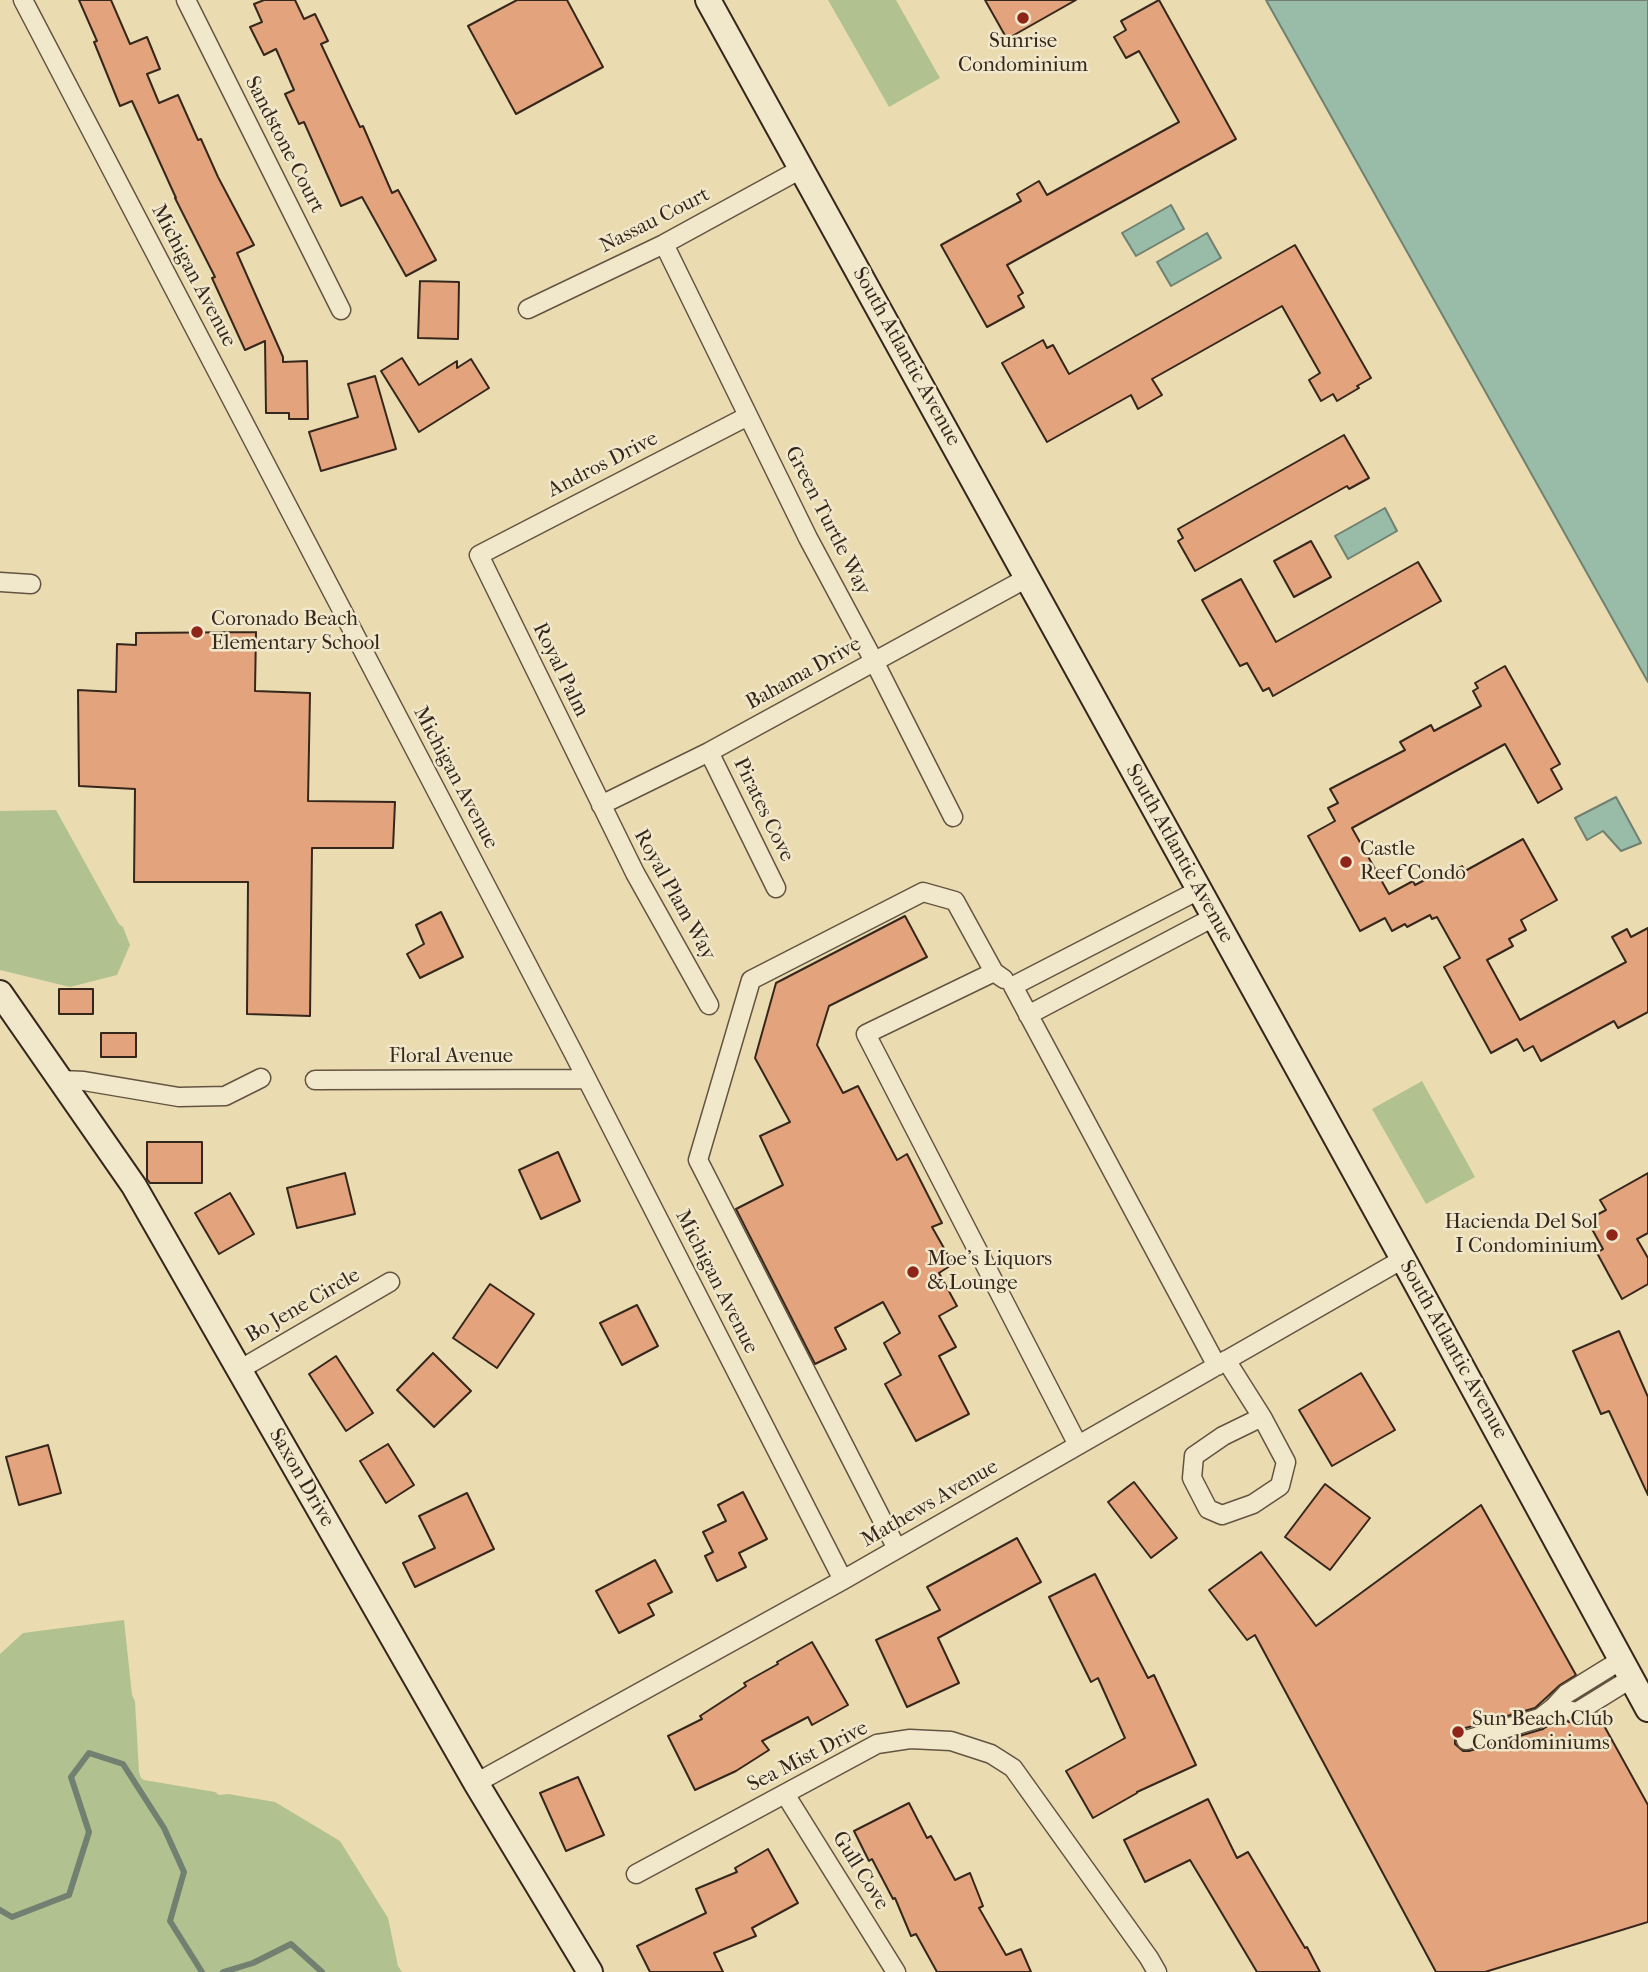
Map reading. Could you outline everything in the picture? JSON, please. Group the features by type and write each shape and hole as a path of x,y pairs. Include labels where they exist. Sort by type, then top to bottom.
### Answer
{"street":[{"name":"Michigan Avenue","path":"23,0 586,1079 843,1580"},
{"name":"Sandstone Court","path":"186,0 341,310"},
{"name":"South Atlantic Avenue","path":"708,0 1403,1258 1648,1709"},
{"name":"Nassau Court","path":"528,309 664,244 801,169"},
{"name":"Green Turtle Way","path":"664,244 808,538 953,817"},
{"name":"Andros Drive","path":"479,555 748,416"},
{"name":"Royal Palm","path":"479,555 601,805"},
{"name":"Bahama Drive","path":"601,805 709,752 1027,578"},
{"path":"0,582 31,584"},
{"name":"Pirates Cove","path":"709,752 776,888"},
{"name":"Royal Plam Way","path":"601,805 635,873 709,1005"},
{"path":"1013,986 1199,890"},
{"path":"897,1549 698,1160 751,980 923,892 955,901 994,972 1013,986 1222,1363 1262,1417 1286,1462 1280,1486 1253,1504 1222,1515 1208,1509 1192,1478 1194,1456 1223,1436 1262,1417"},
{"path":"1028,1015 1214,917"},
{"path":"994,972 866,1034 1078,1445"},
{"name":"Saxon Drive","path":"0,993 134,1186 475,1783 590,1972"},
{"path":"61,1080 84,1081 179,1097 225,1096 261,1078"},
{"name":"Floral Avenue","path":"315,1080 586,1079"},
{"name":"Mathews Avenue","path":"475,1783 843,1580 1403,1258"},
{"name":"Bo Jene Circle","path":"239,1370 390,1282"},
{"path":"1466,1740 1540,1718 1566,1694 1627,1669"},
{"name":"Sea Mist Drive","path":"636,1874 877,1744 910,1738 951,1741 991,1754 1013,1768 1157,1972"},
{"name":"Gull Cove","path":"785,1794 896,1972"}],"shaded area":[{"path":"828,0 896,0 940,78 889,107"},
{"path":"1266,0 1648,0 1648,682"},
{"path":"1171,205 1184,229 1136,256 1122,233"},
{"path":"1207,233 1221,258 1171,286 1157,262"},
{"path":"1385,508 1397,531 1348,559 1335,536"},
{"path":"1616,797 1641,843 1621,851 1603,831 1587,840 1575,818"},
{"path":"56,810 123,927 130,945 117,975 70,987 0,970 0,811"},
{"path":"1422,1081 1475,1177 1426,1204 1372,1109"},
{"path":"124,1620 132,1695 135,1701 141,1778 219,1795 228,1794 275,1802 340,1841 388,1918 398,1966 402,1972 0,1972 0,1654 23,1633"}],"building":[{"path":"79,0 111,0 130,44 147,37 160,69 147,74 159,103 178,95 198,140 201,139 254,245 237,253 283,362 307,361 308,419 289,419 289,413 266,413 265,341 245,350 212,278 215,277 175,198 132,101 120,106"},
{"path":"264,0 295,0 304,19 315,14 328,41 321,44 360,127 363,126 392,193 398,190 436,260 406,276 362,197 341,206 304,122 299,124 285,94 294,90 276,49 264,55 250,27 262,22 254,4"},
{"path":"517,0 567,0 603,67 516,114 468,26"},
{"name":"Sunrise Condominium","path":"985,0 1076,0 1007,39"},
{"path":"1159,0 1236,139 1007,265 1023,293 1018,296 1024,307 987,327 941,245 1021,201 1017,194 1039,181 1047,195 1179,122 1139,51 1126,58 1114,37 1126,30 1121,21"},
{"path":"1295,245 1371,378 1357,386 1359,388 1337,401 1333,394 1321,401 1309,380 1320,373 1282,306 1152,379 1162,395 1138,409 1131,395 1047,442 1002,363 1043,340 1047,348 1053,345 1069,374"},
{"path":"420,281 459,282 458,339 418,338"},
{"path":"402,358 419,385 457,361 457,368 471,359 489,388 419,432 381,371"},
{"path":"375,376 396,449 321,471 309,432 358,417 348,384"},
{"path":"1344,435 1369,478 1349,489 1347,486 1195,571 1178,541 1183,538 1178,529"},
{"path":"1311,541 1331,577 1294,597 1274,561"},
{"path":"1418,562 1441,601 1273,696 1269,688 1263,691 1247,663 1240,666 1202,600 1241,579 1276,642"},
{"path":"256,632 255,691 310,693 308,801 395,802 393,848 312,848 310,1016 247,1014 248,882 134,882 135,789 79,786 78,690 116,692 117,644 136,645 136,633"},
{"name":"Castle Reef Condo","path":"1505,666 1560,764 1551,769 1562,789 1538,803 1505,744 1352,828 1389,894 1413,881 1415,885 1440,872 1443,877 1462,866 1465,871 1523,839 1557,900 1521,920 1526,930 1509,939 1513,946 1487,960 1520,1020 1626,962 1612,937 1627,929 1631,937 1648,928 1648,1012 1618,1028 1614,1021 1541,1061 1533,1046 1524,1051 1517,1039 1491,1053 1444,967 1460,958 1437,917 1432,919 1430,915 1407,927 1405,924 1392,931 1385,918 1360,931 1308,836 1335,821 1328,808 1338,803 1330,789 1405,750 1400,742 1431,725 1434,731 1481,706 1473,691 1478,688 1475,683"},
{"path":"441,912 463,957 420,978 407,954 424,944 416,925"},
{"path":"905,916 927,957 829,1006 817,1045 843,1093 858,1086 897,1160 907,1154 942,1223 932,1227 953,1264 939,1273 957,1306 939,1316 956,1347 939,1356 969,1414 916,1441 885,1384 901,1375 884,1343 900,1333 883,1302 835,1328 846,1349 815,1364 736,1209 783,1185 760,1136 790,1122 755,1058 776,983"},
{"path":"59,989 93,989 93,1014 59,1014"},
{"path":"101,1033 136,1033 136,1057 101,1057"},
{"path":"147,1142 202,1142 202,1183 150,1183 147,1179"},
{"path":"558,1152 580,1201 541,1219 519,1170"},
{"path":"345,1173 355,1214 297,1228 287,1188"},
{"name":"Hacienda Del Sol I Condominium","path":"1648,1173 1648,1233 1637,1239 1648,1258 1648,1284 1622,1299 1597,1253 1603,1249 1587,1220 1606,1210 1600,1200"},
{"path":"230,1193 254,1234 219,1254 195,1213"},
{"path":"490,1284 534,1314 497,1368 453,1338"},
{"path":"637,1305 658,1346 622,1365 600,1323"},
{"path":"1619,1331 1648,1397 1648,1495 1609,1411 1601,1414 1573,1351"},
{"path":"433,1353 471,1391 434,1427 397,1390"},
{"path":"336,1356 373,1413 346,1431 309,1374"},
{"path":"1361,1373 1395,1430 1332,1466 1299,1410"},
{"path":"388,1444 414,1485 386,1503 360,1461"},
{"path":"48,1445 61,1493 19,1505 6,1457"},
{"path":"1134,1482 1177,1538 1151,1558 1108,1502"},
{"path":"1325,1484 1370,1518 1330,1570 1285,1537"},
{"path":"743,1492 767,1539 739,1553 746,1567 717,1581 705,1556 713,1552 703,1532 726,1521 718,1505"},
{"path":"467,1493 494,1549 415,1587 403,1563 435,1548 419,1516"},
{"name":"Sun Beach Club Condominiums","path":"1481,1505 1576,1675 1560,1685 1535,1708 1462,1729 1455,1737 1455,1744 1463,1751 1469,1751 1543,1729 1556,1720 1583,1722 1597,1713 1648,1805 1648,1922 1485,1972 1436,1972 1255,1635 1247,1640 1209,1590 1261,1552 1316,1626"},
{"path":"1017,1538 1041,1582 938,1638 959,1683 907,1707 876,1640 940,1610 927,1587"},
{"path":"655,1560 672,1592 648,1604 654,1615 619,1633 596,1591"},
{"path":"1095,1574 1148,1678 1154,1675 1196,1765 1137,1792 1093,1818 1066,1771 1125,1738 1098,1678 1091,1682 1049,1597"},
{"path":"812,1642 848,1705 812,1725 808,1717 762,1741 769,1750 736,1771 695,1790 668,1736 702,1719 700,1716 746,1686 744,1683"},
{"path":"578,1777 604,1835 566,1851 540,1793"},
{"path":"1208,1799 1237,1858 1248,1852 1320,1972 1257,1972 1190,1860 1145,1882 1124,1840"},
{"path":"909,1803 927,1838 931,1836 955,1880 970,1873 983,1906 979,1908 1006,1955 1021,1949 1031,1972 937,1972 916,1934 911,1936 895,1898 893,1899 872,1859 869,1861 854,1831"},
{"path":"768,1849 798,1903 752,1928 756,1936 714,1953 723,1972 650,1972 637,1946 706,1913 696,1889 737,1872 735,1868"}],"waterway":[{"path":"0,1910 12,1917 69,1895 89,1832 71,1777 89,1753 123,1764 164,1828 184,1872 170,1921 202,1972"},
{"path":"223,1972 253,1963 291,1944 322,1972"}],"place":[{"name":"Sunrise Condominium","path":"1023,18"},
{"name":"Coronado Beach Elementary School","path":"197,632"},
{"name":"Castle Reef Condo","path":"1346,862"},
{"name":"Hacienda Del Sol I Condominium","path":"1612,1235"},
{"name":"Moe's Liquors & Lounge","path":"913,1272"},
{"name":"Sun Beach Club Condominiums","path":"1458,1732"}]}
